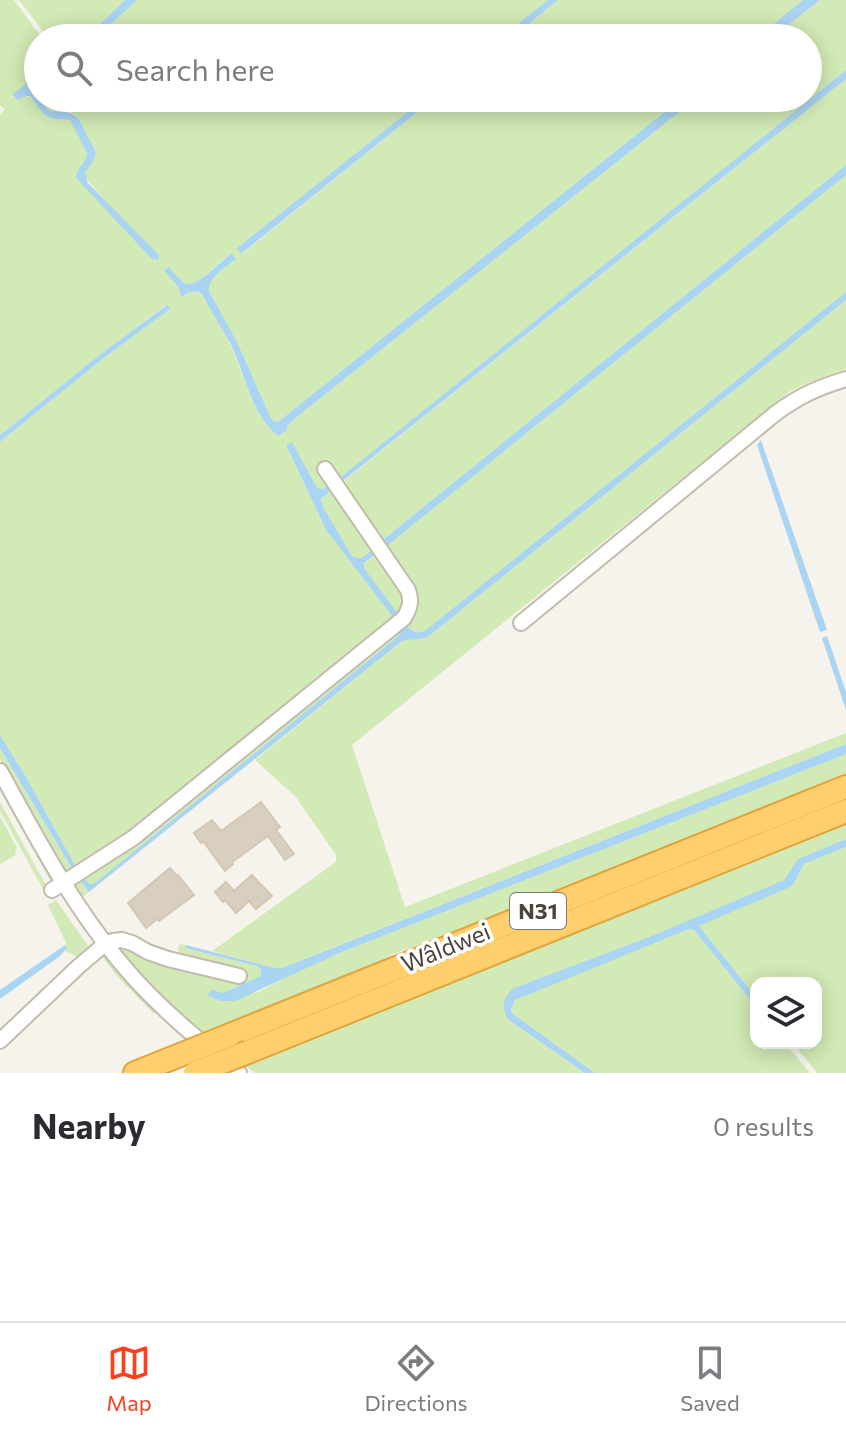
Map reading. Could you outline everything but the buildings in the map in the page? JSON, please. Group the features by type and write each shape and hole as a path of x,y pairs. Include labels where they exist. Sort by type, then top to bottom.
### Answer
{"highway":[{"name":"Wâldwei","path":"135,1073 846,787"},
{"name":"Wâldwei","path":"195,1073 846,811"}],"street":[{"path":"521,623 786,406 811,390 846,379"},
{"path":"58,886 133,838 404,618 411,603 408,590 325,469"},
{"path":"0,771 58,886 152,997 239,1073"},
{"path":"0,1041 105,944 122,940 168,959 239,976"}],"green space":[{"path":"0,0 14,0 32,24 24,24 24,86 12,96 18,100 24,97 24,112 42,112 48,117 70,120 87,153 76,178 155,260 159,255 85,177 96,152 79,119 70,112 407,112 237,248 242,254 418,112 665,112 278,422 272,420 237,342 209,291 214,277 235,260 230,253 193,283 183,282 169,267 166,268 182,297 194,291 202,294 229,342 256,408 278,436 287,430 292,421 679,112 794,112 341,478 344,481 805,112 822,112 822,98 846,79 846,165 384,539 389,544 846,175 846,292 426,630 416,632 406,626 400,630 397,637 95,883 88,884 82,876 79,877 89,892 81,898 71,883 74,878 134,839 408,619 413,602 402,576 326,467 323,469 405,591 406,609 398,620 134,834 75,873 67,876 0,759 0,748 73,871 77,870 0,735 0,442 170,309 166,305 0,435 0,114 5,110 0,105","holes":["292,443 317,488 328,487 331,490 321,499 323,507 352,556 360,558 371,552 374,555 364,564 364,568 397,613 394,617 326,530 286,446"]},
{"path":"19,0 125,0 100,24 37,24"},
{"path":"137,0 548,0 518,24 111,24"},
{"path":"558,0 803,0 773,24 528,24"},
{"path":"820,0 846,0 846,70 822,89 822,24 790,24"},
{"path":"846,300 846,369 789,392 352,745 405,907 846,733 846,744 282,968 212,951 336,862 336,855 295,796 255,760 402,641 429,636"},
{"path":"846,754 846,775 449,936 405,949 364,971 202,1033 123,954 124,947 180,955 179,944 258,966 261,976 223,993 208,994 256,993 342,952"},
{"path":"0,783 54,879 51,882 0,791"},
{"path":"0,802 47,887 43,889 0,811"},
{"path":"0,816 17,848 16,855 0,864"},
{"path":"846,820 846,839 799,859 784,880 649,937 514,988 509,1020 585,1073 255,1073 244,1065 428,989 463,979 507,961 530,947"},
{"path":"846,847 846,1073 817,1073 798,1049 822,1049 822,977 750,977 750,990 699,926 793,885 804,864"},
{"path":"56,900 91,950 82,959 65,951 66,943 48,905"},
{"path":"689,929 694,930 750,1000 750,1049 790,1049 810,1073 595,1073 513,1014 512,1005 519,997"},
{"path":"103,952 155,1010 154,1014 117,976 100,954"}],"water":[{"path":"125,0 137,0 111,24 100,24"},
{"path":"548,0 558,0 528,24 518,24"},
{"path":"803,0 820,0 790,24 773,24"},
{"path":"846,70 846,79 822,98 822,89"},
{"path":"24,85 24,97 18,100 12,95"},
{"path":"42,112 68,113 79,119 96,152 85,173 88,183 159,255 158,260 152,259 76,178 87,153 70,120 48,117"},
{"path":"407,112 418,112 241,254 237,248"},
{"path":"665,112 679,112 292,421 287,430 278,436 261,417 230,343 202,294 192,292 182,297 179,288 164,270 169,267 188,284 204,276 231,253 236,259 214,277 209,291 237,342 272,420 278,422"},
{"path":"794,112 805,112 343,481 341,477"},
{"path":"846,165 846,175 388,545 384,539"},
{"path":"846,292 846,300 429,636 402,641 89,892 79,878 82,875 89,884 95,883 397,637 406,626 416,632 426,630"},
{"path":"167,305 170,309 0,442 0,435"},
{"path":"761,440 827,630 820,632 757,445"},
{"path":"292,442 317,488 328,486 331,490 321,499 323,507 352,556 360,558 371,551 374,555 364,563 364,568 398,614 393,617 326,530 286,445"},
{"path":"827,636 846,692 846,710 822,638"},
{"path":"0,735 77,869 74,872 0,748"},
{"path":"846,744 846,754 342,952 235,1001 220,1001 207,995 212,990 223,993 261,976 261,969 185,948 186,945 282,968"},
{"path":"846,839 846,847 804,864 793,885 788,888 699,926 750,990 750,1000 694,930 689,929 515,1000 511,1009 513,1014 595,1073 585,1073 506,1016 504,1003 514,988 649,937 784,880 798,859"},
{"path":"65,945 67,948 60,956 0,999 0,990"}]}
